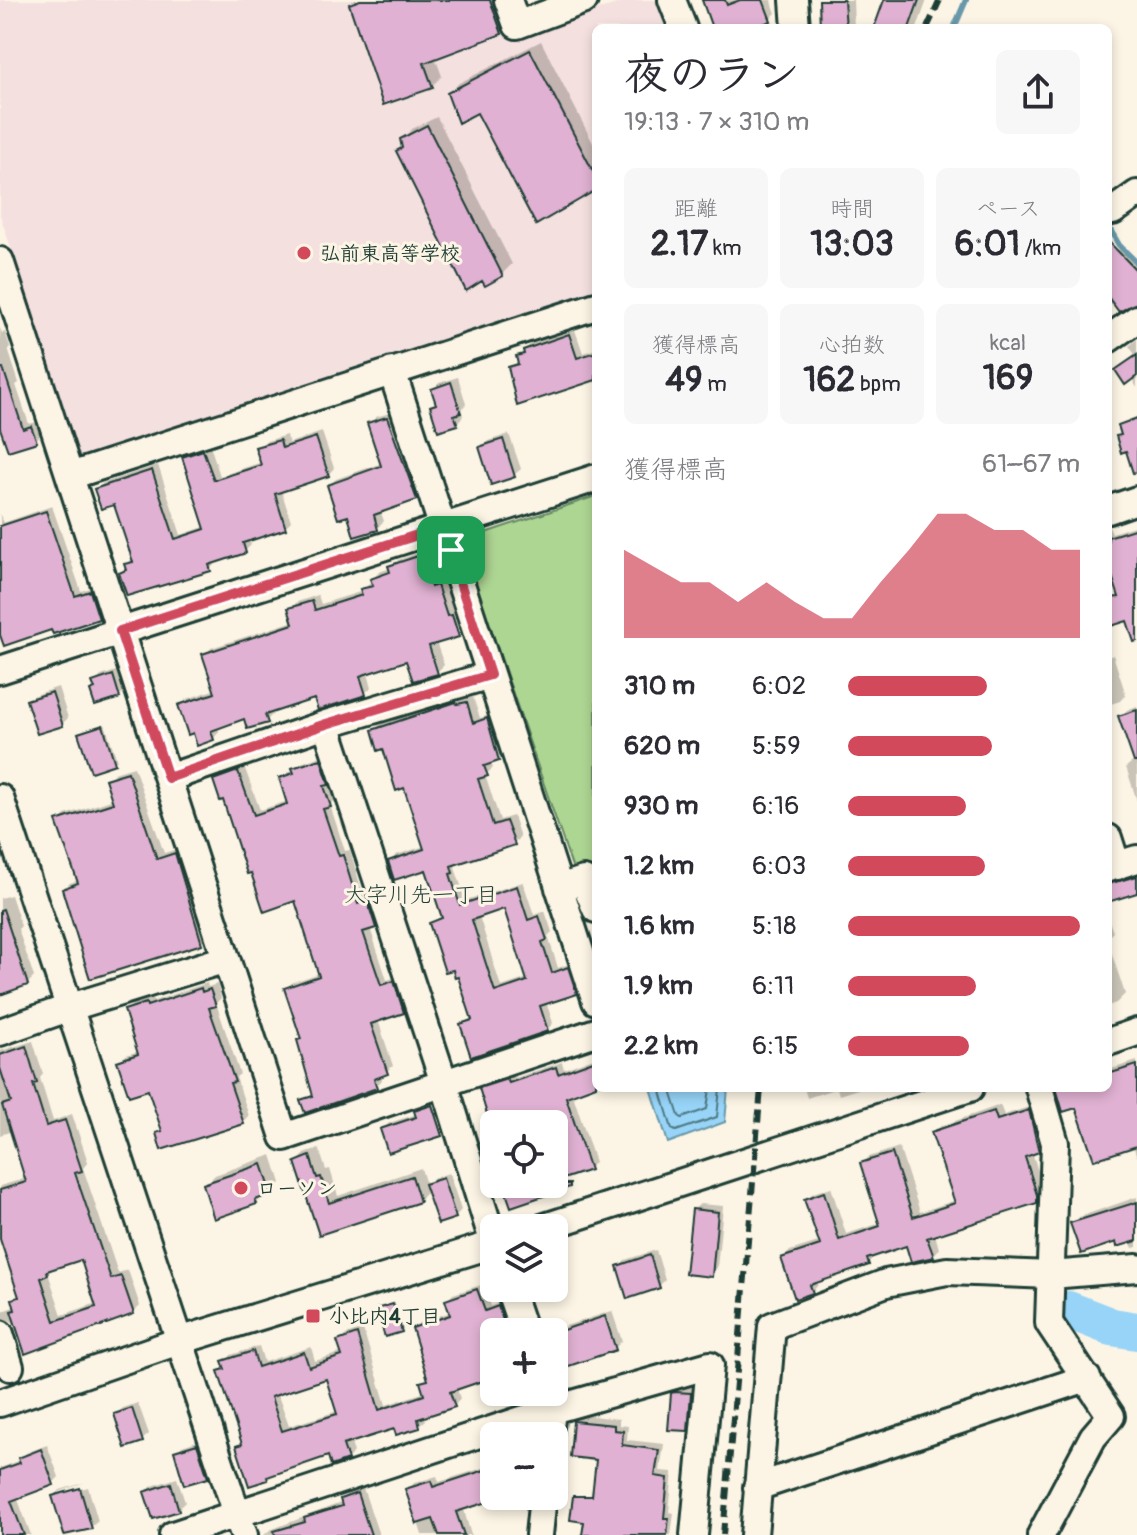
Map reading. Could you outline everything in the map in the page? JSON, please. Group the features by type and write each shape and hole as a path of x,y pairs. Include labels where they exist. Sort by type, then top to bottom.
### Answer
{"street":[{"path":"508,0 517,25 584,0"},
{"path":"672,0 681,24"},
{"path":"794,0 796,24"},
{"path":"1113,211 1137,194"},
{"path":"0,261 284,1137 592,1033"},
{"path":"70,476 592,307"},
{"path":"1112,336 1137,319"},
{"path":"392,371 592,989"},
{"path":"0,670 592,479"},
{"path":"1112,509 1137,500"},
{"path":"168,778 326,724 490,675"},
{"path":"326,724 485,1214"},
{"path":"0,798 240,1525"},
{"path":"1112,846 1121,864"},
{"path":"559,888 584,880 592,899"},
{"path":"0,1032 226,959"},
{"path":"1112,1041 1137,1032"},
{"path":"568,1219 958,1092"},
{"path":"1040,1092 1055,1143 1049,1323 1111,1416 1093,1437 1041,1535"},
{"path":"0,1403 179,1341 480,1248"},
{"path":"754,1535 772,1326 886,1283 947,1271 1051,1275 1137,1268"},
{"path":"0,1334 10,1367"},
{"path":"173,1535 240,1525 549,1413 710,1365 694,1535"},
{"path":"757,1487 1087,1378"},
{"path":"539,1535 542,1510"}],"shaded area":[{"name":"弘前東高等学校","path":"0,0 498,0 512,37 629,0 658,0 667,24 592,24 592,292 81,462 0,215"}],"green space":[{"path":"592,497 592,889 581,893 461,541"}],"water":[{"path":"652,1092 728,1092 725,1122 668,1143"}],"building":[{"path":"360,0 490,0 502,34 424,63 433,88 383,105 349,4"},
{"path":"702,0 725,0 727,5 740,0 763,0 771,21 763,24 711,24"},
{"path":"819,0 844,0 846,24 820,24"},
{"path":"884,0 919,0 910,24 875,24"},
{"path":"530,50 592,169 592,192 536,225 477,113 458,123 447,93"},
{"path":"427,125 503,276 485,286 482,281 466,291 396,151 402,148 400,139"},
{"path":"1112,245 1137,271 1137,303 1119,312 1112,302"},
{"path":"569,334 577,358 592,353 592,381 517,406 508,367 518,364 516,356 524,354 523,350"},
{"path":"1137,355 1137,376 1125,385 1115,370"},
{"path":"3,368 23,429 31,426 37,442 8,451 0,428 0,369"},
{"path":"451,382 461,413 454,415 458,425 438,431 430,406 436,404 431,389"},
{"path":"387,417 417,500 374,515 378,530 354,537 348,516 338,519 327,485 381,466 367,423"},
{"path":"1137,418 1137,472 1133,473 1126,451 1121,453 1116,436 1121,435 1118,425"},
{"path":"316,437 329,476 275,494 286,529 243,543 246,553 209,565 211,571 127,596 119,573 126,570 124,564 133,562 114,505 101,509 94,489 152,470 175,539 205,529 182,457 203,450 214,480 261,465 255,447 280,440 282,448"},
{"path":"503,439 515,477 491,485 479,447"},
{"path":"46,511 75,596 90,591 99,619 53,634 51,630 4,646 0,635 0,526"},
{"path":"1137,528 1137,641 1134,642 1127,621 1112,626 1112,598 1119,597 1112,576 1112,536"},
{"path":"421,555 431,587 437,585 447,616 452,615 459,637 429,646 438,674 413,681 406,661 360,676 366,695 318,710 314,699 265,715 268,723 247,729 244,719 211,731 214,740 197,746 193,733 188,735 178,705 215,693 202,654 293,624 288,608 312,601 315,610 362,595 360,589 373,586 370,579 390,572 388,566"},
{"path":"113,675 120,698 95,706 90,691 95,689 92,682"},
{"path":"52,692 63,726 37,734 26,700"},
{"path":"456,702 467,702 473,723 487,718 499,761 484,766 488,776 478,779 493,825 506,821 515,845 451,866 453,873 450,874 460,905 517,886 528,920 539,916 547,940 542,942 552,973 568,967 577,994 540,1006 548,1031 471,1057 460,1024 472,1020 458,977 455,978 453,970 445,972 429,923 442,918 426,870 394,880 388,861 424,849 404,788 396,791 383,749 378,751 372,730","holes":["504,909 527,981 495,992 472,920"]},
{"path":"1137,710 1137,762 1134,762 1118,716"},
{"path":"103,725 115,764 91,772 78,733"},
{"path":"321,759 329,785 324,786 331,807 323,809 339,856 343,855 358,904 367,900 376,928 363,932 381,985 394,981 404,1013 371,1024 388,1074 374,1079 377,1088 305,1113 300,1100 313,1096 297,1040 301,1039 284,988 319,976 295,901 264,912 213,780 238,771 254,815 287,804 279,778 294,773 292,768"},
{"path":"128,772 157,859 175,853 202,944 90,979 62,889 78,883 56,821 113,803 105,779"},
{"path":"1137,876 1137,893 1112,901 1112,883"},
{"path":"3,909 28,985 0,995 0,910"},
{"path":"201,988 202,992 210,989 216,1006 209,1008 235,1082 230,1083 244,1124 161,1150 156,1133 162,1131 148,1090 129,1096 117,1061 138,1054 124,1010 146,1003 147,1006"},
{"path":"26,1046 37,1083 33,1084 46,1126 65,1120 82,1171 75,1173 111,1279 121,1276 134,1314 25,1354 11,1311 15,1310 12,1299 19,1297 0,1239 0,1190 26,1182 2,1105 11,1102 0,1068 0,1055","holes":["81,1260 96,1307 55,1321 41,1278 48,1275 47,1271"]},
{"path":"592,1061 592,1087 566,1097 590,1170 568,1177 568,1110 486,1110 479,1088 507,1079 509,1083 556,1067 558,1074"},
{"path":"1137,1065 1137,1146 1094,1160 1076,1108 1063,1112 1057,1092 1112,1092 1112,1073"},
{"path":"432,1105 442,1136 388,1153 380,1129 416,1117 414,1111"},
{"path":"1029,1110 1039,1152 1025,1157 1037,1203 927,1238 934,1257 911,1262 906,1246 867,1259 869,1265 810,1285 813,1293 795,1299 781,1258 820,1245 804,1199 824,1192 839,1240 880,1226 860,1163 892,1153 913,1217 955,1203 931,1132 994,1111 997,1120"},
{"path":"310,1156 329,1203 412,1176 420,1202 319,1235 295,1162"},
{"name":"ローソン","path":"262,1164 272,1194 255,1200 257,1204 214,1219 203,1184"},
{"path":"443,1178 456,1218 438,1224 424,1184"},
{"path":"508,1198 538,1198 511,1207"},
{"path":"1137,1202 1137,1241 1117,1247 1116,1242 1081,1254 1070,1223"},
{"path":"692,1209 718,1212 712,1277 685,1274"},
{"path":"650,1255 660,1288 627,1299 617,1266"},
{"path":"477,1289 485,1311 498,1306 502,1318 480,1318 480,1382 450,1392 455,1407 418,1419 420,1428 396,1435 394,1429 343,1445 348,1460 331,1466 328,1456 249,1486 236,1446 242,1444 218,1371 225,1369 222,1361 253,1351 258,1367 304,1352 309,1367 342,1356 337,1341 357,1334 379,1410 424,1395 420,1382 428,1380 412,1328 450,1315 445,1300","holes":["326,1379 337,1414 282,1431 271,1397"]},
{"path":"393,1304 402,1332 385,1337 376,1309"},
{"path":"605,1316 616,1350 568,1366 568,1328"},
{"path":"671,1393 691,1393 688,1431 668,1430"},
{"path":"132,1408 143,1442 125,1448 114,1414"},
{"path":"573,1421 614,1425 614,1430 623,1431 622,1445 659,1450 655,1476 668,1478 664,1518 669,1518 667,1535 582,1535 584,1522 570,1520 573,1496 592,1496 596,1460 570,1457"},
{"path":"197,1444 208,1478 184,1485 174,1451"},
{"path":"41,1449 54,1485 11,1501 24,1535 0,1535 0,1470 20,1463 18,1458"},
{"path":"480,1472 480,1504 456,1512 464,1535 439,1535 433,1519 417,1524 405,1489 431,1481 433,1487"},
{"path":"171,1483 179,1511 153,1519 144,1492"},
{"path":"80,1488 92,1529 64,1535 52,1496"},
{"path":"357,1493 371,1535 275,1535 274,1531 305,1522 304,1518 342,1506 340,1499"}],"waterway":[{"path":"956,24 966,0"},
{"path":"1112,233 1137,263"},
{"path":"1068,1310 1112,1327 1137,1331"}],"railway":[{"path":"929,24 940,0"},
{"path":"723,1535 761,1092"}],"place":[{"name":"弘前東高等学校","path":"304,253"},
{"name":"ローソン","path":"241,1188"},
{"name":"小比内4丁目","path":"313,1316"}],"district":[{"name":"大字川先一丁目","path":"421,895"}],"route":[{"path":"442,527 451,550 490,675 326,724 168,778 120,631 442,527"}]}
